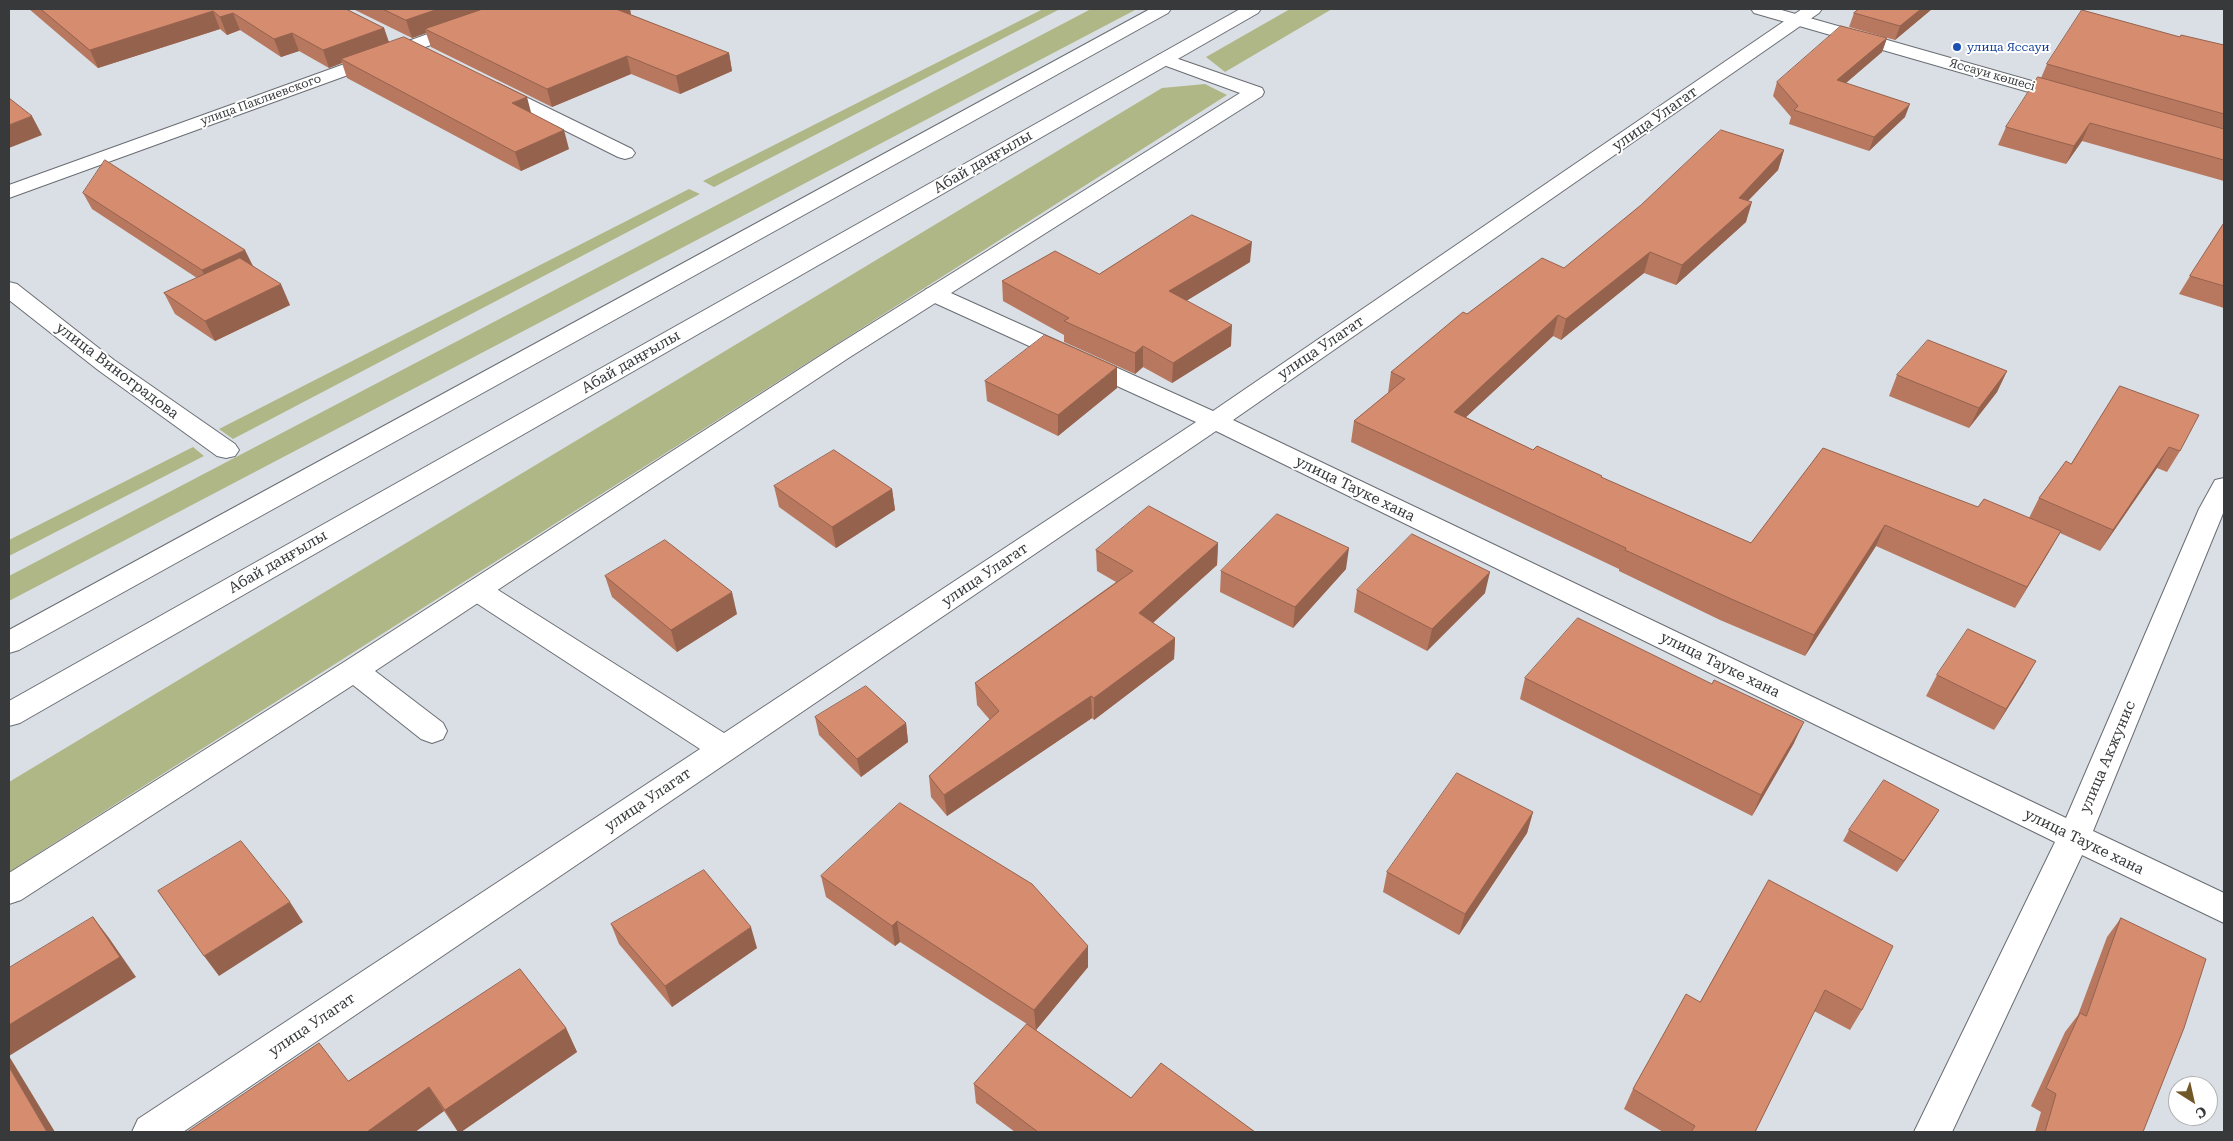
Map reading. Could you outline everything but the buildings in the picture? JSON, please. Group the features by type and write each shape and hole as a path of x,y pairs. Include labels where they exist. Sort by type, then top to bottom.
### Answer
{"street":[{"name":"улица Паклиевского","path":"9,192 513,9"},
{"path":"9,643 1162,9"},
{"name":"Абай даңғылы","path":"9,715 1252,9"},
{"name":"Яссауи көшесі","path":"1760,9 1806,14 2083,101"},
{"name":"улица Улагат","path":"151,1132 1215,421 1806,14"},
{"path":"386,34 428,55"},
{"path":"9,890 354,670 934,294 1255,92 1164,59"},
{"path":"482,82 625,153"},
{"name":"улица Виноградова","path":"9,289 106,365 226,450"},
{"name":"улица Тауке хана","path":"934,294 1215,421 2224,909"},
{"name":"улица Акжунис","path":"1933,1132 2074,838 2212,509 2224,486"},
{"path":"477,590 724,749"},
{"path":"354,670 432,731"}],"green space":[{"path":"1043,9 1060,9 714,187 703,181"},
{"path":"1091,9 1137,9 9,601 9,576"},
{"path":"1290,9 1332,9 1225,72 1206,57"},
{"path":"1205,84 1227,95 9,872 9,782 1162,88"},
{"path":"689,189 700,194 233,439 219,429"},
{"path":"193,447 204,456 9,556 9,540"}],"place":[{"name":"улица Яссауи","path":"1957,47"}]}
